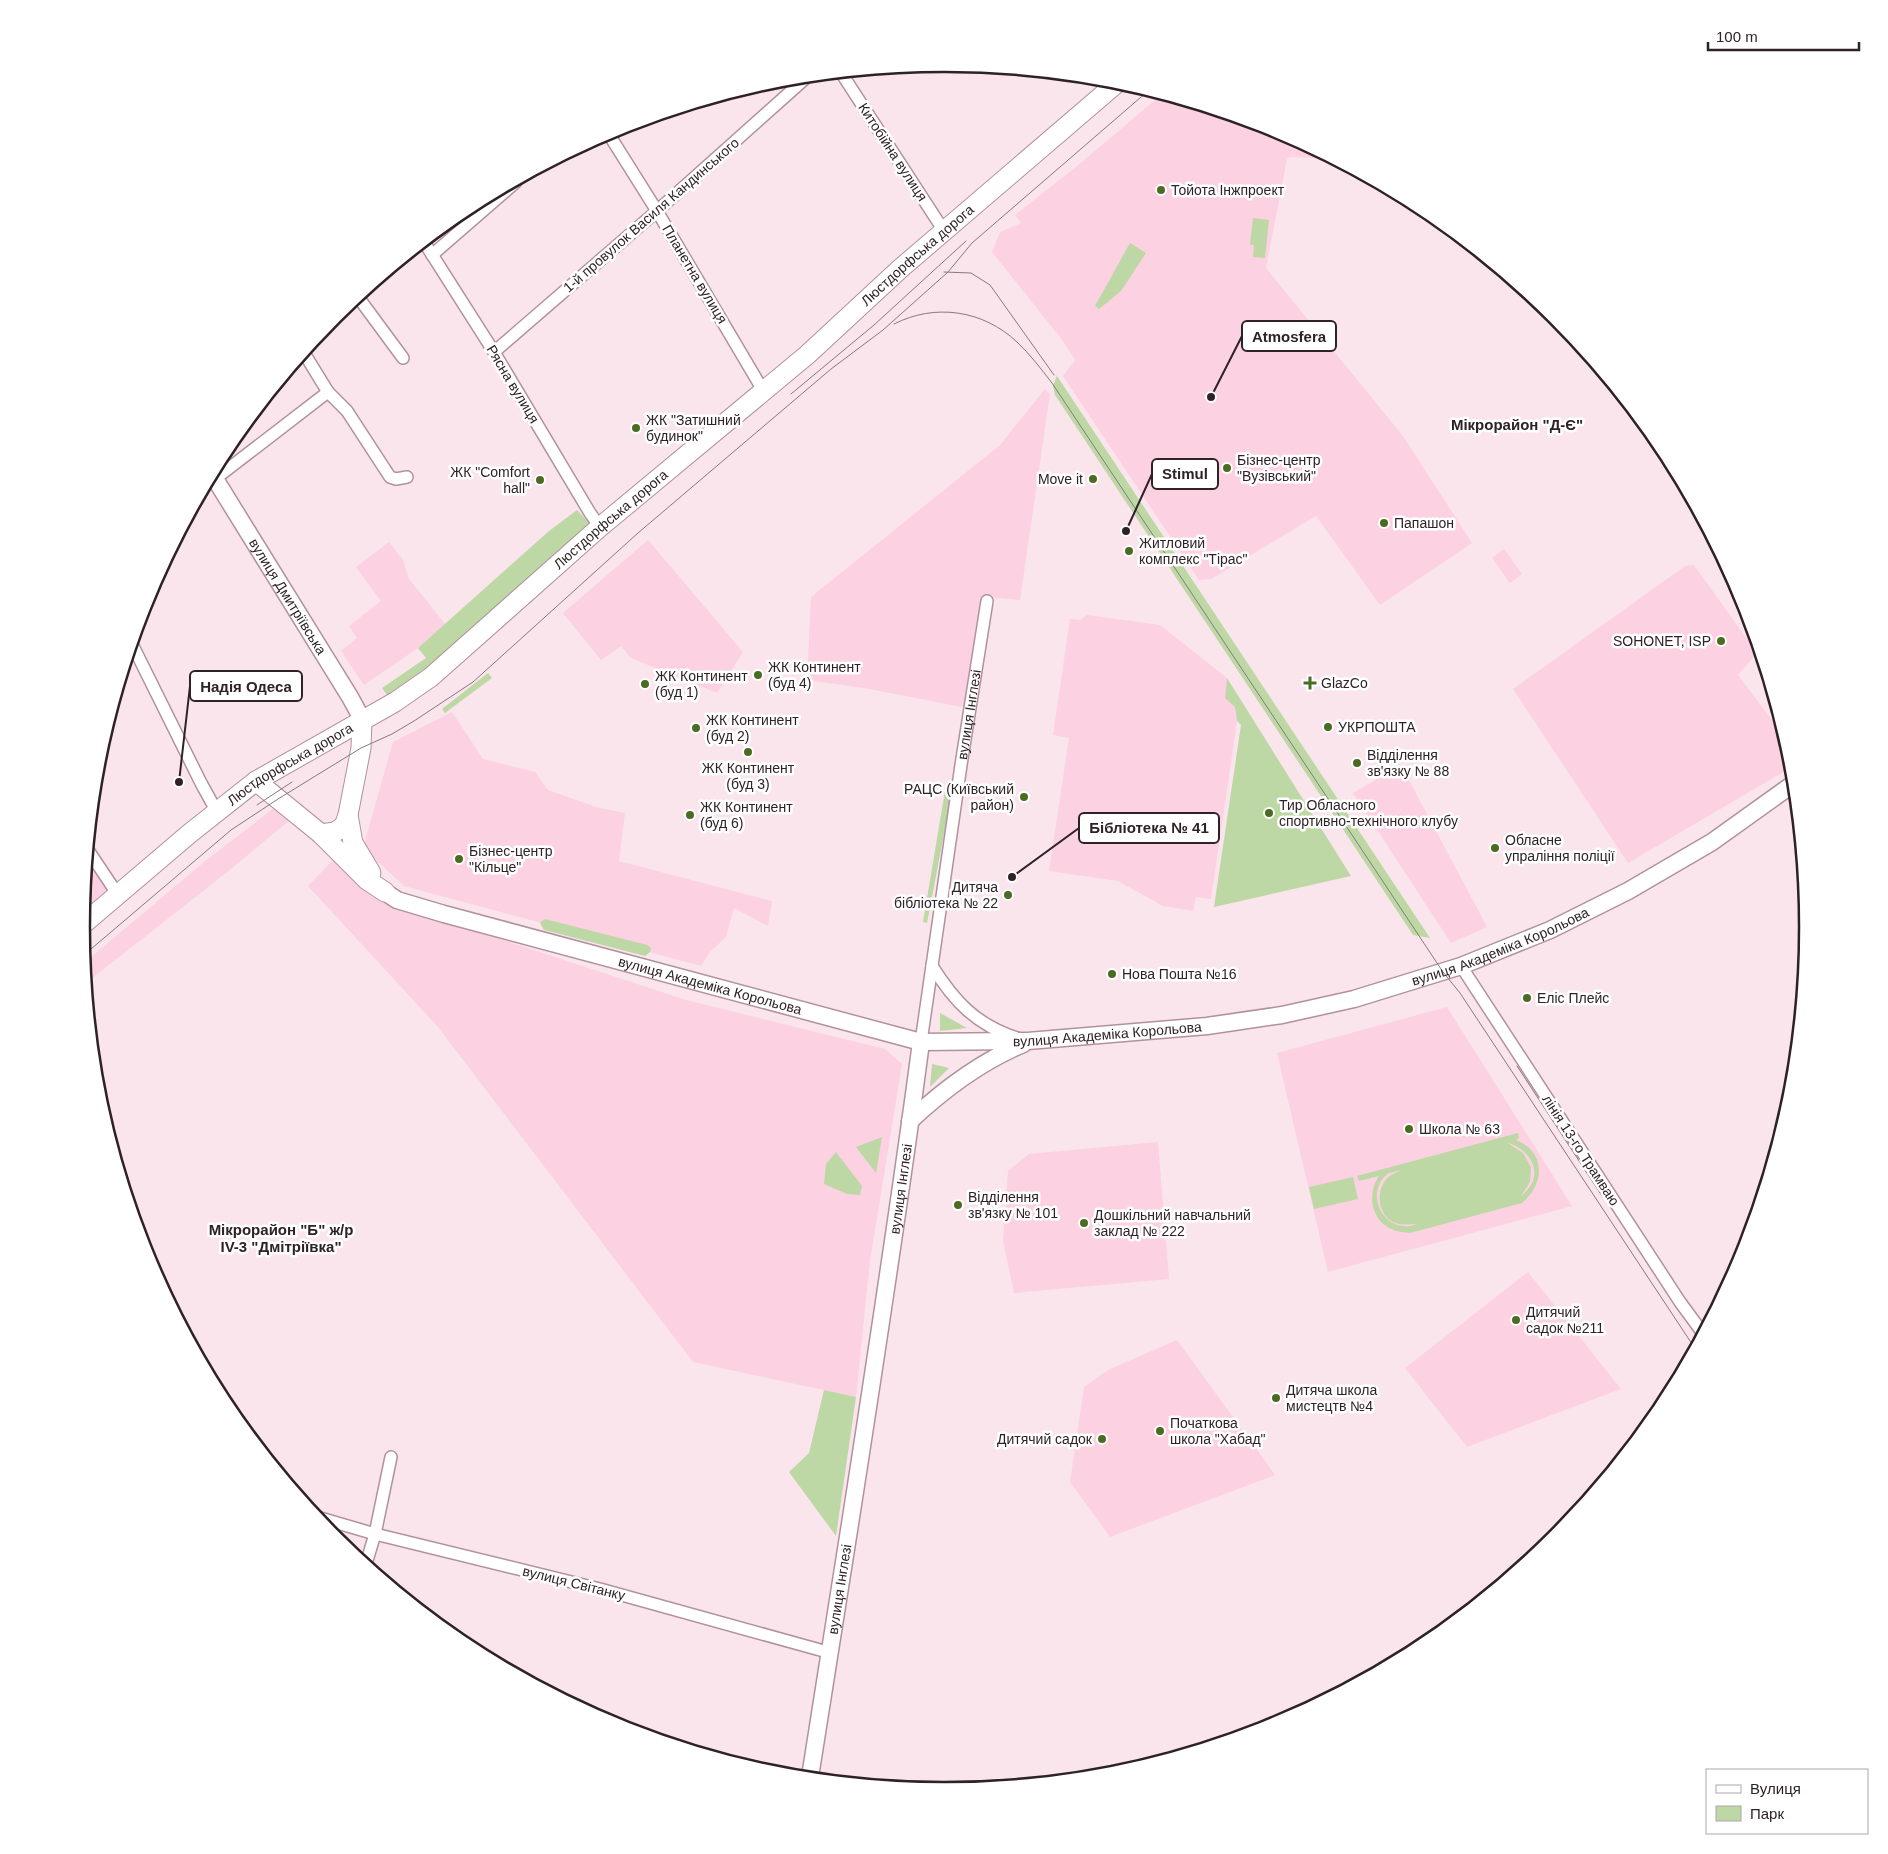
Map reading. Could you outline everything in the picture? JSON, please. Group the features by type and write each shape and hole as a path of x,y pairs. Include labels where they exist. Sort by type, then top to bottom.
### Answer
{"main road":[{"name":"Люстдорфська дорога","path":"90,918 256,781 362,719 395,702 431,677 600,527 807,355 944,230 1110,89"},
{"name":"вулиця Дмитріївська","path":"216,480 362,719"},
{"path":"320,834 335,832 344,826 348,815 361,748 362,719"},
{"path":"256,781 320,834 367,880 385,892"},
{"name":"вулиця Академіка Корольова","path":"385,892 398,900 444,914 921,1042 1028,1041 1207,1026 1282,1015 1354,999 1461,966 1550,930 1628,891 1712,842 1787,789"},
{"path":"348,815 353,843 364,864 385,892"},
{"path":"910,1121 960,1078 984,1062 1028,1041"},
{"name":"вулиця Інглезі","path":"811,1771 831,1653 921,1042"}],"street":[{"name":"Китобійна вулиця","path":"845,79 944,230"},
{"name":"1-й провулок Василя Кандинського","path":"494,352 657,211 797,86"},
{"name":"Планетна вулиця","path":"612,140 657,211 764,392"},
{"path":"432,255 493,202"},
{"name":"Рясна вулиця","path":"427,247 494,352 600,527"},
{"path":"362,302 403,358"},
{"path":"307,358 328,392 347,411 390,477 396,479 407,477"},
{"path":"223,469 328,392"},
{"name":"вулиця Інглезі","path":"921,1042 987,601"},
{"path":"135,651 217,812"},
{"path":"93,857 118,895"},
{"path":"932,966 948,991 964,1009 984,1024 1005,1034 1028,1041"},
{"name":"лінія 13-го Трамваю","path":"1461,966 1684,1309 1698,1327"},
{"path":"368,1557 375,1534 391,1457"},
{"name":"вулиця Світанку","path":"331,1521 375,1534 600,1589 831,1653"}],"shaded area":[{"path":"1155,100 1219,118 1314,158 1290,157 1287,159 1266,268 1403,436 1472,543 1380,605 1316,516 1211,579 1199,580 1063,376 1075,360 1063,341 992,252 1000,232 1021,223 1015,215"},
{"path":"1045,389 1050,394 1020,600 986,597 967,708 864,688 807,680 811,597 1000,445"},
{"path":"648,540 743,652 717,693 631,658 621,646 601,660 563,613"},
{"path":"389,542 403,560 409,579 445,624 418,648 364,685 341,651 357,638 349,626 381,601 356,567"},
{"path":"1504,549 1522,574 1510,583 1492,558"},
{"path":"1694,565 1749,642 1754,656 1738,675 1773,721 1784,772 1628,863 1513,689 1685,566"},
{"path":"1087,615 1160,625 1227,678 1225,698 1235,707 1237,721 1211,899 1196,897 1193,911 1163,906 1118,881 1049,871 1069,738 1053,735 1070,619 1080,620"},
{"path":"452,712 483,759 535,772 548,790 596,807 625,813 619,861 772,901 768,926 734,908 726,937 710,952 701,966 404,886 363,848 393,742"},
{"path":"1401,765 1487,927 1451,943 1353,793"},
{"path":"274,808 290,820 91,979 91,957 204,862"},
{"path":"334,859 373,897 686,1000 885,1049 902,1064 870,1261 856,1397 693,1362 438,1027 308,886"},
{"path":"92,861 109,889 90,905"},
{"name":"Школа № 63","path":"1447,1007 1572,1206 1328,1272 1277,1053"},
{"name":"Дошкільний навчальний заклад № 222","path":"1158,1142 1169,1279 1014,1293 1003,1240 1008,1171 1029,1154"},
{"name":"Дитячий садок №211","path":"1528,1272 1621,1389 1467,1447 1405,1368"},
{"name":"Початкова школа \"Хабад\"","path":"1177,1340 1275,1475 1110,1537 1070,1482 1084,1387 1108,1370"}],"green space":[{"path":"1253,218 1269,220 1265,258 1253,257 1254,245 1250,245"},
{"path":"1130,243 1146,253 1121,291 1099,309 1095,306"},
{"path":"1057,375 1430,938 1413,935 1055,395 1053,386"},
{"path":"577,510 593,527 429,666 387,695 382,688 426,658 418,648 549,531"},
{"path":"488,673 492,678 445,713 442,709"},
{"name":"Тир Обласного спортивно-технічного клубу","path":"1227,678 1351,876 1214,907 1241,725 1237,721 1235,707 1225,698"},
{"path":"945,791 952,792 927,923 923,922"},
{"path":"545,919 647,945 651,948 650,952 645,956 544,930 540,923"},
{"path":"940,1013 967,1028 940,1031"},
{"path":"932,1064 949,1068 930,1087"},
{"path":"1518,1133 1519,1138 1516,1140 1526,1145 1533,1152 1539,1169 1535,1187 1522,1203 1410,1233 1389,1228 1377,1216 1372,1203 1372,1196 1375,1182 1379,1176 1359,1181 1357,1176","holes":["1506,1142 1515,1146 1529,1158 1533,1165 1534,1173 1529,1189 1521,1196 1530,1182 1531,1167 1523,1153","1401,1170 1391,1175 1382,1186 1380,1192 1381,1206 1387,1218 1380,1210 1377,1190 1381,1181 1389,1173","1387,1218 1402,1224 1417,1224 1405,1226 1395,1224"]},
{"path":"882,1137 876,1173 856,1147"},
{"path":"836,1152 862,1186 860,1195 847,1194 824,1184 826,1164"},
{"path":"1353,1177 1358,1199 1314,1209 1309,1187"},
{"path":"824,1390 856,1397 836,1536 789,1472 809,1453"}],"tram line":[{"path":"90,950 231,830 361,748 392,734 414,721 473,682 638,533 831,369 883,330 948,272 972,243 1142,96"},
{"path":"791,394 874,325 966,241"},
{"path":"944,272 971,273 990,285 1054,375"},
{"path":"894,324 926,313 958,313 974,317 1004,331 1022,347 1044,372 1443,972 1460,993 1691,1342"},
{"path":"257,805 292,782"},
{"path":"1517,1066 1602,1196"}],"place":[{"name":"Тойота Інжпроект","path":"1161,190"},
{"name":"Atmosfera","path":"1211,397"},
{"name":"ЖК \"Затишний будинок\"","path":"636,428"},
{"name":"Бізнес-центр \"Вузівський\"","path":"1227,468"},
{"name":"Move it","path":"1093,479"},
{"name":"ЖК \"Comfort hall\"","path":"540,480"},
{"name":"Папашон","path":"1384,523"},
{"name":"Stimul","path":"1126,531"},
{"name":"Житловий комплекс \"Тірас\"","path":"1129,551"},
{"name":"SOHONET, ISP","path":"1721,641"},
{"name":"ЖК Континент (буд 4)","path":"758,675"},
{"name":"GlazCo","path":"1310,683"},
{"name":"ЖК Континент (буд 1)","path":"645,684"},
{"name":"УКРПОШТА","path":"1328,727"},
{"name":"ЖК Континент (буд 2)","path":"696,728"},
{"name":"ЖК Континент (буд 3)","path":"748,752"},
{"name":"Відділення зв'язку № 88","path":"1357,763"},
{"name":"Надія Одеса","path":"179,782"},
{"name":"РАЦС (Київський район)","path":"1024,797"},
{"name":"Тир Обласного спортивно-технічного клубу","path":"1269,813"},
{"name":"ЖК Континент (буд 6)","path":"690,815"},
{"name":"Обласне упраління поліції","path":"1495,848"},
{"name":"Бізнес-центр \"Кільце\"","path":"459,859"},
{"name":"Бібліотека № 41","path":"1012,877"},
{"name":"Дитяча бібліотека № 22","path":"1008,895"},
{"name":"Нова Пошта №16","path":"1112,974"},
{"name":"Еліс Плейс","path":"1527,998"},
{"name":"Школа № 63","path":"1409,1129"},
{"name":"Відділення зв'язку № 101","path":"958,1205"},
{"name":"Дошкільний навчальний заклад № 222","path":"1084,1223"},
{"name":"Дитячий садок №211","path":"1516,1320"},
{"name":"Дитяча школа мистецтв №4","path":"1276,1398"},
{"name":"Початкова школа \"Хабад\"","path":"1160,1431"},
{"name":"Дитячий садок","path":"1102,1439"}],"district":[{"name":"Мікрорайон \"Д-Є\"","path":"1517,424"},
{"name":"Мікрорайон \"Б\" ж/р IV-3 \"Дмітріївка\"","path":"281,1238"}]}
